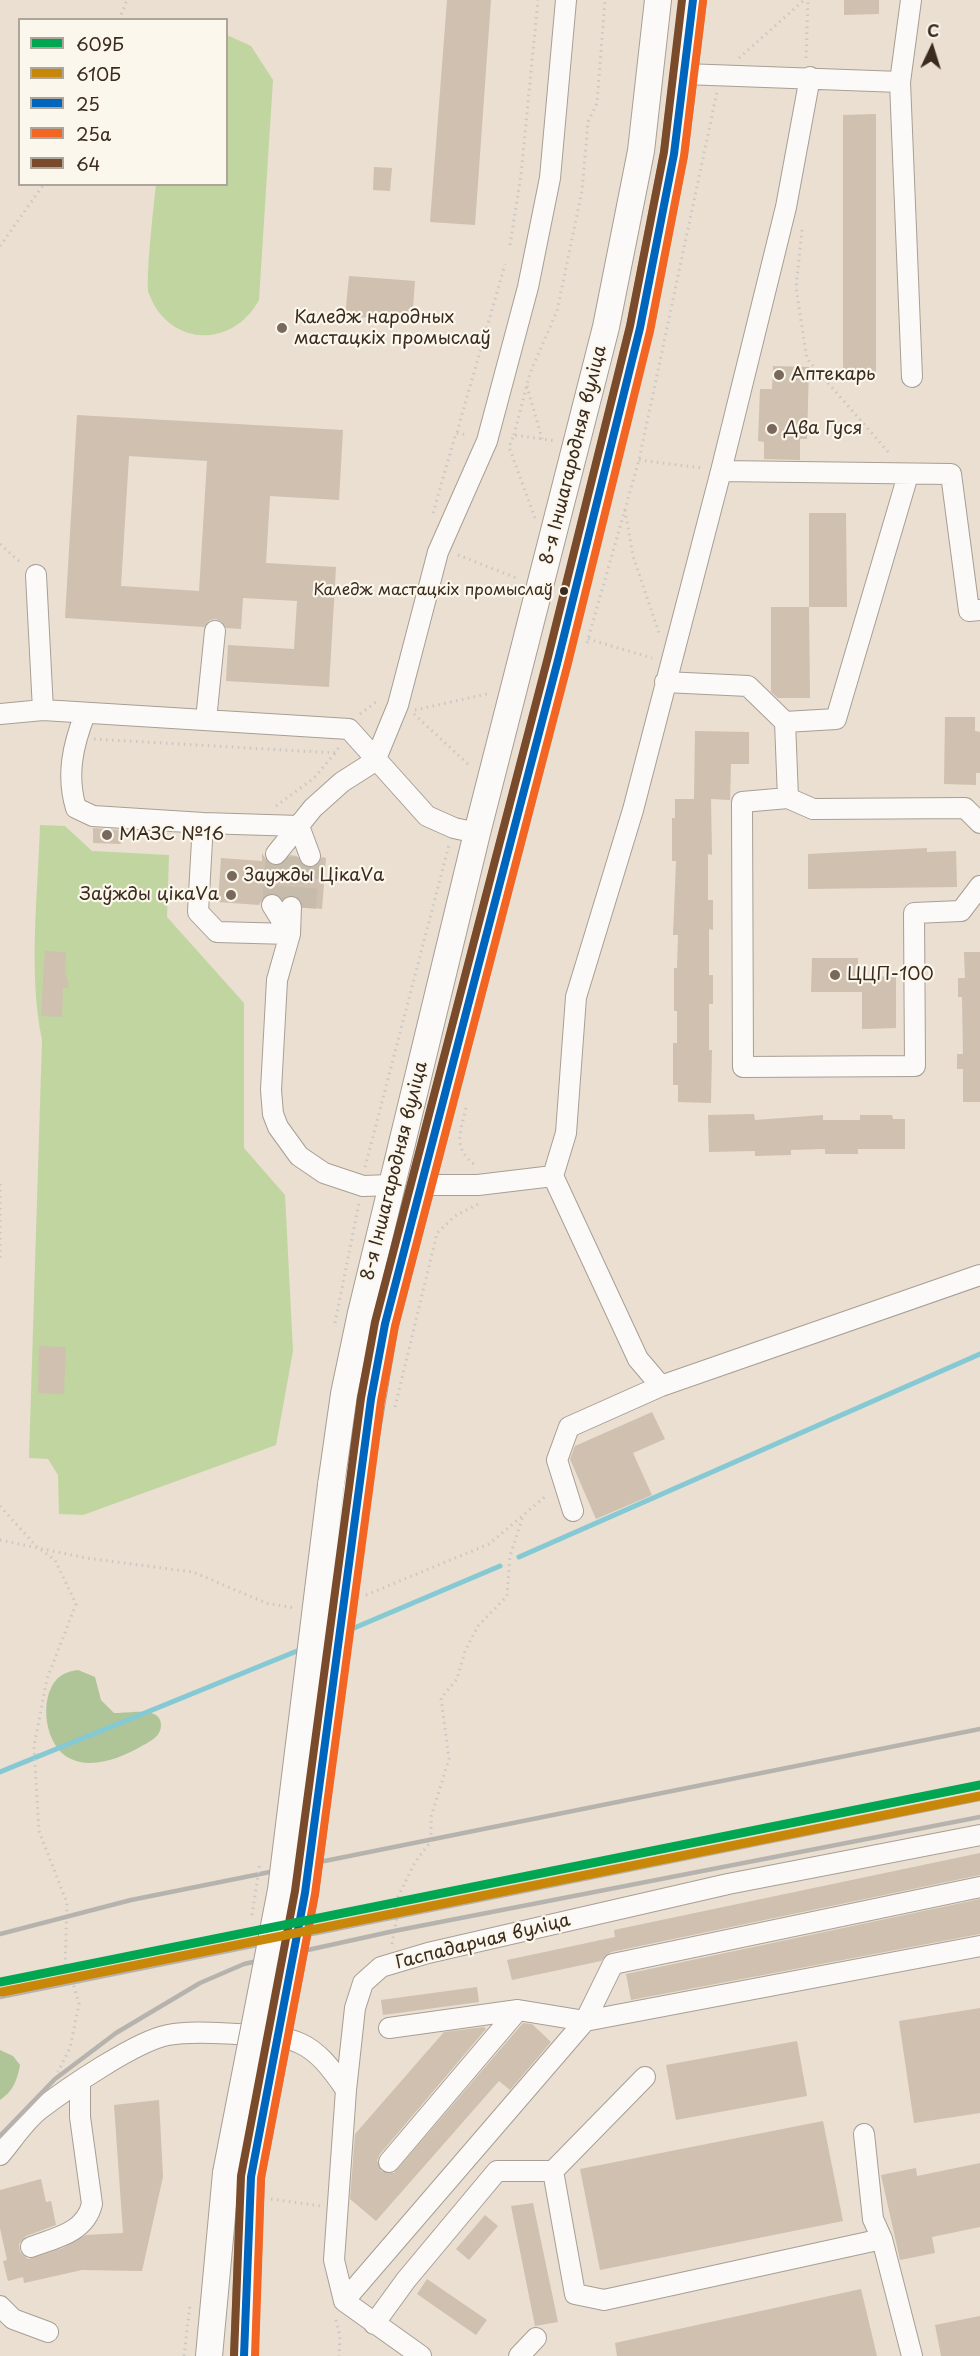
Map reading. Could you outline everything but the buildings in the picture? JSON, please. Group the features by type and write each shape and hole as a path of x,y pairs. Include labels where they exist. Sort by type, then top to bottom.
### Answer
{"main road":[{"name":"8-я Іншагародняя вуліца","path":"209,2356 226,2173 281,1890 331,1485 356,1336 477,833 606,327 641,151 658,0"},
{"name":"8-я Іншагародняя вуліца","path":"244,2356 251,2177 305,1893 357,1489 385,1324 564,637 640,328 674,154 693,0"},
{"path":"650,74 684,74"},
{"path":"477,833 510,841"},
{"path":"391,1185 420,1185"}],"street":[{"path":"299,826 294,855 299,826 313,808 342,782 375,761 398,705 438,552 486,441 528,288 550,178 566,0"},
{"path":"911,0 900,82 912,377"},
{"path":"684,74 900,82"},
{"path":"661,1386 638,1359 553,1176 566,1133 576,997 633,810 721,471 786,207 811,77"},
{"path":"721,471 951,474 969,610 980,610"},
{"path":"785,722 836,719 908,475"},
{"path":"36,575 43,710"},
{"path":"206,720 215,631"},
{"path":"668,673 748,686 785,722 788,798"},
{"path":"0,714 43,710 349,729 375,761 427,816 454,828 477,833"},
{"path":"85,714 72,749 72,793 76,808 93,816 299,826"},
{"path":"980,823 965,808 813,809 788,798 742,802 742,1067 915,1066 914,913 961,911 980,886"},
{"path":"203,823 198,912 217,932 290,934"},
{"path":"290,934 290,906 290,934 277,980 271,1090 273,1114 278,1127 299,1156 324,1173 363,1186 391,1185"},
{"path":"420,1185 478,1185 553,1176"},
{"path":"573,1511 557,1460 568,1427 661,1386 980,1275"},
{"name":"Гаспадарчая вуліца","path":"344,2301 334,2260 346,2090 355,2008 363,1983 381,1967 428,1953 717,1887 980,1835"},
{"path":"408,2352 344,2301 585,2021 613,1964 980,1887"},
{"path":"389,2028 518,2010 585,2021 980,1946"},
{"path":"389,2162 518,2010"},
{"path":"0,2155 37,2111 133,2048 166,2035 193,2032 271,2036 304,2043 327,2062 346,2090"},
{"path":"374,2324 406,2280 497,2171 553,2171 645,2077"},
{"path":"31,2247 79,2228 90,2212 92,2204 80,2117 80,2083"},
{"path":"864,2134 873,2219 882,2239 912,2356"},
{"path":"553,2171 575,2294 604,2300 882,2239"},
{"path":"0,2306 13,2319 48,2332"},
{"path":"519,2356 536,2338"}],"path":[{"path":"120,18 127,0"},
{"path":"510,245 521,175 538,0"},
{"path":"537,523 509,447 527,386 557,311 582,191 588,122 597,103 605,0"},
{"path":"668,673 588,639 639,460 721,74 806,0"},
{"path":"806,0 806,66 811,77"},
{"path":"0,246 43,186"},
{"path":"802,229 796,288 807,359 908,475"},
{"path":"431,518 505,264"},
{"path":"527,386 542,440"},
{"path":"456,433 470,435"},
{"path":"514,435 559,442"},
{"path":"639,460 721,471"},
{"path":"625,508 633,556 668,673"},
{"path":"0,544 36,575"},
{"path":"456,554 521,580"},
{"path":"476,758 473,769 411,711 492,693 490,704"},
{"path":"270,811 314,778 335,753 357,717 382,698"},
{"path":"93,739 335,753"},
{"path":"394,1412 437,1233 454,1216 478,1205 479,1169 461,1152 458,1142 468,1099"},
{"path":"0,1184 0,1258"},
{"path":"365,1595 489,1544 563,1482"},
{"path":"0,1506 36,1546 55,1560 76,1604 47,1679 34,1746 39,1831 67,1902 65,1968 73,1983 79,2004 70,2048 55,2079"},
{"path":"381,1967 392,1946 397,1917 395,1903 415,1862 431,1841 431,1817 449,1759 441,1698 457,1679 465,1651 478,1626 507,1596 510,1556 524,1514"},
{"path":"0,1540 86,1558 193,1572 266,1603 301,1609"},
{"path":"266,2198 327,2207"}],"green space":[{"path":"228,35 251,46 273,80 259,300 248,316 234,327 218,333 202,335 186,332 171,324 159,312 149,294 150,242 156,186 228,186"},
{"path":"40,825 65,826 92,851 169,855 167,917 244,1003 244,1148 285,1195 293,1351 276,1445 83,1515 59,1514 58,1475 48,1459 29,1458 42,1040 35,960"},
{"path":"78,1670 95,1677 101,1700 114,1713 142,1712 155,1715 161,1725 157,1736 132,1751 106,1761 79,1762 62,1753 50,1734 46,1710 48,1698 57,1679"},
{"path":"0,2050 13,2056 20,2065 14,2085 0,2100"}],"waterway":[{"path":"519,1557 980,1354"},
{"path":"347,1631 500,1566"},
{"path":"0,1772 302,1649"}],"tunnel":[{"path":"272,905 276,854"},
{"path":"291,907 295,855"},
{"path":"306,908 310,856"}],"railway":[{"path":"0,1934 131,1900 980,1729"},
{"path":"0,1997 980,1799"},
{"path":"0,2136 55,2079 116,2033 200,1983 244,1964 394,1931 980,1817"}],"transit line":[{"name":"64","path":"234,2356 241,2176 295,1891 361,1398 375,1322 548,657 630,326 664,152 682,0"},
{"name":"25","path":"244,2356 251,2177 305,1893 371,1399 385,1324 558,660 640,328 674,154 693,0"},
{"name":"25а","path":"255,2356 261,2178 315,1894 381,1401 395,1326 568,663 650,331 684,156 703,1"},
{"name":"609Б","path":"0,1982 980,1785"},
{"name":"610Б","path":"2,1992 980,1796"}],"place":[{"name":"Каледж народных мастацкіх промыслаў","path":"282,328"},
{"name":"Аптекарь","path":"779,375"},
{"name":"Два Гуся","path":"772,429"},
{"name":"Каледж мастацкіх промыслаў","path":"564,591"},
{"name":"МАЗС №16","path":"107,835"},
{"name":"Заужды ЦікаVа","path":"232,876"},
{"name":"Заўжды цікаVа","path":"231,895"},
{"name":"ЦЦП-100","path":"835,975"}]}
